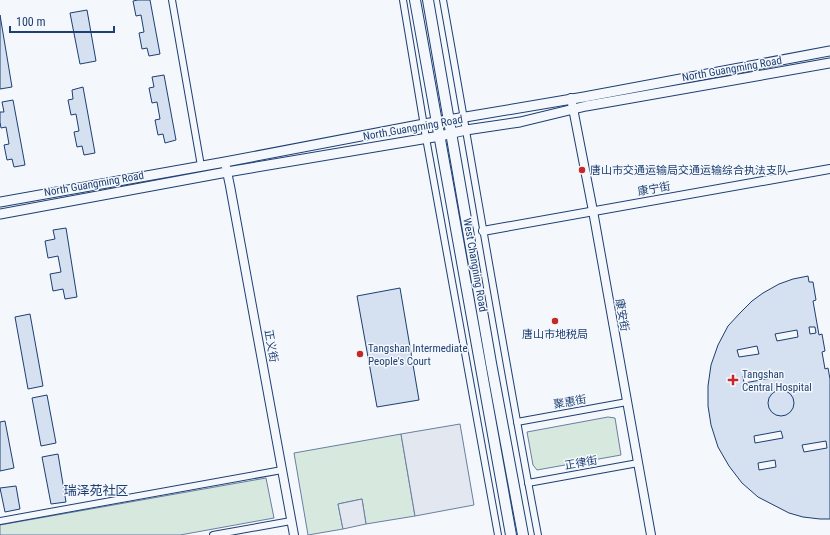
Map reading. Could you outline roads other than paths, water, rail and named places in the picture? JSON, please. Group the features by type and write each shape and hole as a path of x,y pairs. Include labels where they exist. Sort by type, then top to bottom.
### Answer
{"main road":[{"name":"West Changning Road","path":"415,0 511,535"},
{"name":"West Changning Road","path":"428,0 522,535"},
{"name":"North Guangming Road","path":"0,202 225,162 424,124 584,97 830,51"},
{"name":"North Guangming Road","path":"0,214 227,172 520,122 586,106 830,64"}],"street":[{"path":"172,0 201,166"},
{"path":"403,0 426,138 498,535"},
{"name":"West Changning Road","path":"443,0 538,535"},
{"name":"康安街","path":"571,98 593,211 651,535"},
{"name":"正义街","path":"225,162 294,535"},
{"name":"康宁街","path":"483,231 830,169"},
{"name":"聚惠街","path":"517,422 627,402"},
{"name":"正律街","path":"528,483 638,463"},
{"path":"0,521 282,470"},
{"path":"214,535 292,521"}],"place":[{"name":"唐山市交通运输局交通运输综合执法支队","path":"582,170"},
{"name":"唐山市地税局","path":"555,321"},
{"name":"Tangshan Intermediate People's Court","path":"360,354"},
{"name":"Tangshan Central Hospital","path":"733,380"}],"district":[{"name":"瑞泽苑社区","path":"96,490"}]}
